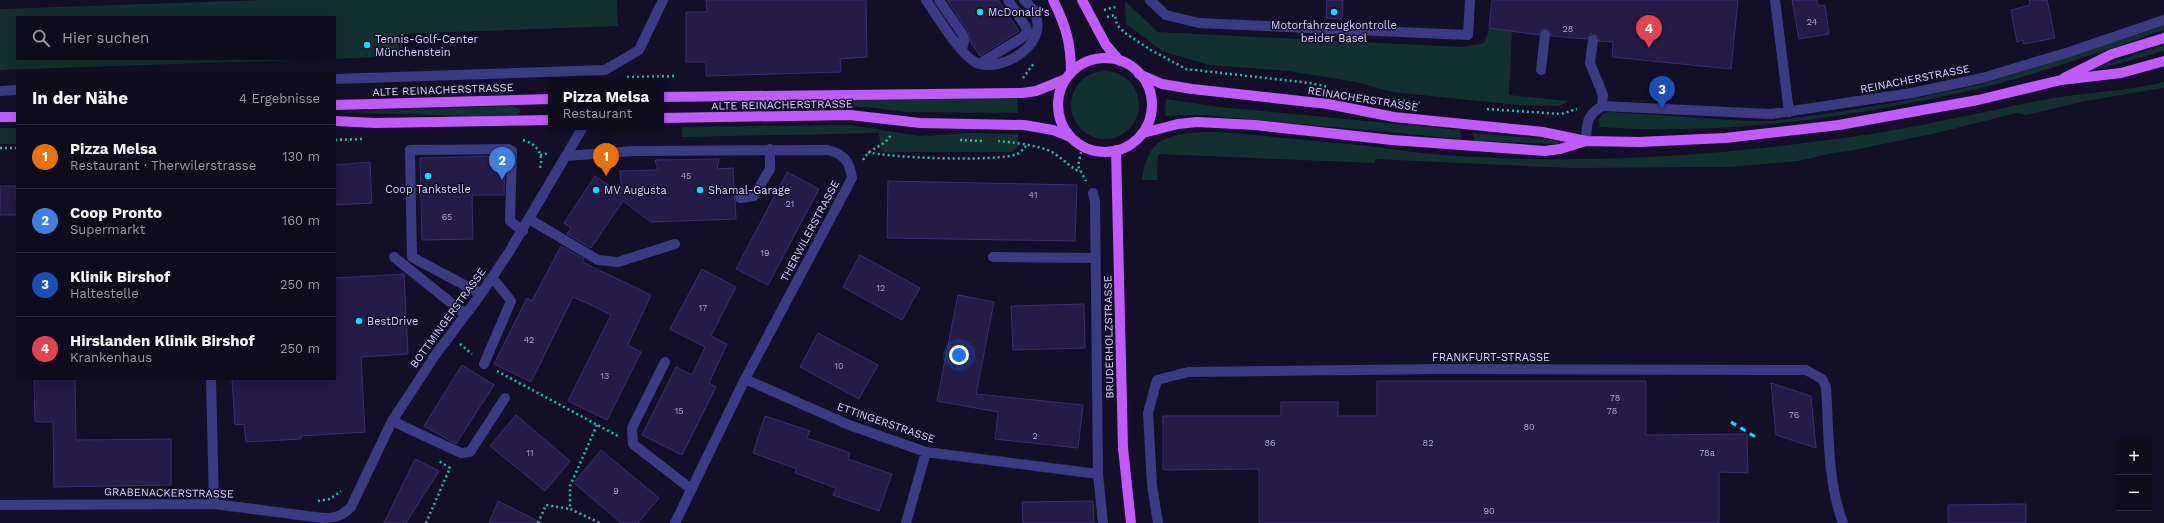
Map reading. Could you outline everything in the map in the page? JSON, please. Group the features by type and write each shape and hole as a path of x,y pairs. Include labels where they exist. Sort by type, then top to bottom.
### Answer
{"main road":[{"path":"1053,0 1069,37 1069,76"},
{"path":"1082,0 1106,45 1120,61 1139,74 1146,83 1152,100 1150,118 1143,133 1134,141 1116,150 1099,151 1082,147 1070,137 1061,120 1059,109 1061,88 1069,76 1088,61 1109,59 1120,61"},
{"name":"REINACHERSTRASSE","path":"2061,80 2112,54 2164,38"},
{"name":"REINACHERSTRASSE","path":"1139,74 1162,84 1192,89 1328,104 1394,117 1544,132 1586,141 1639,142 1725,138 1839,125 1978,100 2061,80 2121,73 2164,61"},
{"name":"ALTE REINACHERSTRASSE","path":"664,97 1022,93 1036,91 1069,76"},
{"name":"ALTE REINACHERSTRASSE","path":"336,105 548,98"},
{"name":"ALTE REINACHERSTRASSE","path":"664,118 850,115 920,123 1024,125 1053,130 1070,137"},
{"path":"0,117 16,117"},
{"path":"336,121 375,123 548,120"},
{"name":"REINACHERSTRASSE","path":"1143,133 1178,124 1197,122 1255,125 1392,140 1545,151 1560,149 1586,141"},
{"name":"BRUDERHOLZSTRASSE","path":"1116,150 1123,448 1131,523"}],"street":[{"path":"336,80 605,70 639,50 663,0"},
{"path":"926,0 962,49 970,58 980,64 1003,63 1033,42 1037,34 1038,24 1034,12 1024,0"},
{"path":"939,0 963,35 964,41 962,49"},
{"path":"980,64 1023,37 1027,32 1026,27 1008,0"},
{"path":"1150,0 1166,15 1199,23 1468,35 1470,0"},
{"path":"1775,0 1789,112"},
{"name":"REINACHERSTRASSE","path":"1602,106 1770,114 1789,112 1912,93 1982,78 2069,52 2164,20"},
{"path":"1541,70 1545,35"},
{"path":"1586,141 1586,124 1592,113 1602,106 1603,94 1590,63 1593,40"},
{"path":"0,91 16,90"},
{"name":"BOTTMINGERSTRASSE","path":"337,520 351,507 392,421 449,335 481,294 523,231 581,130"},
{"path":"481,294 412,257 410,150 508,149 512,151 510,221 523,231"},
{"path":"740,198 754,196 770,169 770,150"},
{"name":"THERWILERSTRASSE","path":"566,156 604,152 634,151 828,150 839,152 845,158 850,167 852,178 745,379 675,523"},
{"path":"1093,193 1096,258 1098,474 1103,523"},
{"path":"529,219 598,260 618,262 675,244"},
{"path":"394,257 465,314"},
{"path":"992,257 1096,258"},
{"path":"484,364 511,302 492,277"},
{"path":"665,362 632,428 632,444 691,490"},
{"name":"FRANKFURT-STRASSE","path":"1158,523 1152,485 1148,413 1157,380 1188,372 1440,369 1806,370 1822,379 1826,387 1831,461 1839,510 1843,523"},
{"name":"ETTINGERSTRASSE","path":"745,379 849,425 926,452 1098,474"},
{"path":"211,380 214,504"},
{"path":"392,421 460,453 470,452 504,398"},
{"path":"906,523 926,452"},
{"name":"GRABENACKERSTRASSE","path":"0,505 214,504 337,520"}],"path":[{"path":"1093,22 1115,15 1117,25 1125,33 1151,50 1186,69 1310,83 1334,88"},
{"path":"1016,80 1022,79 1035,62"},
{"path":"627,78 676,76"},
{"path":"1385,98 1426,103"},
{"path":"1485,109 1561,114 1580,108 1602,106"},
{"path":"336,140 367,139"},
{"path":"517,140 532,143 538,149 542,162 537,175"},
{"path":"868,152 878,155 899,157 987,157 1016,155 1026,146 1049,151 1080,172 1078,160 1082,147"},
{"path":"0,148 16,148"},
{"path":"449,335 484,364 632,444"},
{"path":"570,509 570,486 597,425"},
{"path":"426,523 450,468 438,461"},
{"path":"316,500 330,499 346,486"},
{"path":"538,523 546,505 570,509 600,523"}],"green space":[{"name":"Tennis-Golf-Center Münchenstein","path":"264,0 617,0 618,26 399,34 399,56 336,59 336,16 16,16 16,60 295,60 0,70 0,9"},
{"path":"1125,1 1158,32 1462,47 1484,43 1489,28 1512,30 1509,95 1569,101 1560,106 1518,105 1392,92 1356,82 1289,71 1210,65 1164,52 1126,24"},
{"path":"2164,26 2164,30 2067,63 1993,85 1923,101 1831,117 1739,127 1693,129 1600,127 1598,120 1603,113 1611,112 1745,121 1772,121 1838,112 1904,101 1982,84"},
{"path":"2164,45 2164,51 2091,71 2090,70"},
{"path":"1105,71 1118,74 1129,81 1136,92 1139,105 1136,118 1129,129 1118,136 1105,139 1092,136 1081,129 1074,118 1071,105 1074,92 1081,81 1092,74"},
{"path":"2164,82 2164,88 2086,101 2026,115 2017,113 1932,134 1798,161 1730,167 1570,168 1375,159 1375,163 1158,154 1157,180 1142,180 1148,157 1158,143 1175,135 1189,133 1239,133 1434,154 1498,158 1606,159 1714,153 1823,141 1940,122 2043,100 2134,88"},
{"path":"1017,98 1018,113 905,112 867,107 758,104 762,100"},
{"path":"1166,99 1220,107 1460,130 1461,139 1206,115 1165,116"},
{"path":"511,106 518,108 521,111 518,115 473,116 336,112"},
{"path":"850,125 919,136 973,133 1018,134 1018,147 1012,152 881,152 879,133 682,137 682,127"},
{"path":"0,128 16,128 16,144 0,144"},
{"path":"1472,133 1557,140 1559,144 1475,141"}],"building":[{"path":"706,0 866,0 867,57 840,59 841,72 706,76 706,62 686,62 686,12 707,12"},
{"path":"947,0 998,0 1019,31 980,56 970,41 968,31"},
{"path":"1327,0 1343,0 1342,19 1326,18"},
{"path":"1492,0 1738,0 1731,69 1612,57 1613,42 1599,41 1599,37 1594,34 1590,34 1587,39 1551,36 1549,30 1545,29 1540,31 1539,35 1489,28"},
{"path":"1792,0 1817,0 1818,6 1825,5 1829,34 1799,39"},
{"path":"2029,0 2047,0 2055,38 2024,44 2023,40 2017,42 2011,10 2030,5"},
{"path":"505,156 504,195 472,195 473,239 422,240 420,158"},
{"path":"719,159 717,169 733,168 736,219 651,222 623,201 591,248 567,234 571,228 564,223 595,176 622,194 620,171 658,170 655,160"},
{"path":"370,162 372,203 336,205 336,165"},
{"path":"787,172 819,189 768,285 736,269"},
{"path":"888,181 1077,185 1075,241 887,238"},
{"path":"0,186 16,186 16,215 0,215"},
{"path":"561,246 584,259 582,262 651,295 628,345 641,352 607,420 568,401 611,315 589,304 573,297 531,382 494,364 527,298 532,301"},
{"path":"860,255 920,288 902,320 843,287"},
{"path":"702,269 736,287 711,336 727,344 709,383 716,387 682,455 642,435 676,367 692,375 705,347 670,329"},
{"path":"404,274 408,354 361,357 365,432 301,436 301,439 246,442 244,424 235,425 232,380 336,380 336,278"},
{"path":"958,295 994,302 976,394 1083,405 1078,448 995,439 998,412 937,401"},
{"path":"1084,304 1085,348 1013,350 1011,306"},
{"path":"818,333 878,365 859,399 800,367"},
{"path":"462,365 494,385 456,444 424,426"},
{"path":"34,380 75,380 76,440 171,439 171,485 54,487 53,422 35,422"},
{"path":"1377,381 1646,381 1646,435 1747,434 1748,473 1719,472 1719,523 1259,523 1259,469 1163,470 1163,416 1281,416 1281,402 1338,402 1338,416 1377,416"},
{"path":"1771,383 1811,396 1816,448 1776,435"},
{"path":"516,415 570,461 545,491 490,446"},
{"path":"765,416 810,431 807,438 850,453 848,459 892,474 879,511 833,495 836,488 795,473 797,469 753,453"},
{"path":"601,450 659,498 638,523 621,523 574,483"},
{"path":"415,459 439,471 406,523 384,523"},
{"path":"498,501 542,523 489,523"},
{"path":"1093,501 1094,523 1023,523 1022,502"},
{"path":"2026,504 2026,523 1948,523 1948,505"}],"railway":[{"path":"1731,422 1759,439"}],"place":[{"name":"McDonald's","path":"980,12"},
{"name":"Motorfahrzeugkontrolle beider Basel","path":"1334,12"},
{"name":"Tennis-Golf-Center Münchenstein","path":"367,45"},
{"name":"Hirslanden Klinik Birshof","path":"1649,48"},
{"name":"Klinik Birshof","path":"1662,109"},
{"name":"Coop Tankstelle","path":"428,176"},
{"name":"Pizza Melsa","path":"606,176"},
{"name":"Coop Pronto","path":"502,180"},
{"name":"MV Augusta","path":"596,190"},
{"name":"Shamal-Garage","path":"700,190"},
{"name":"BestDrive","path":"359,321"}]}
